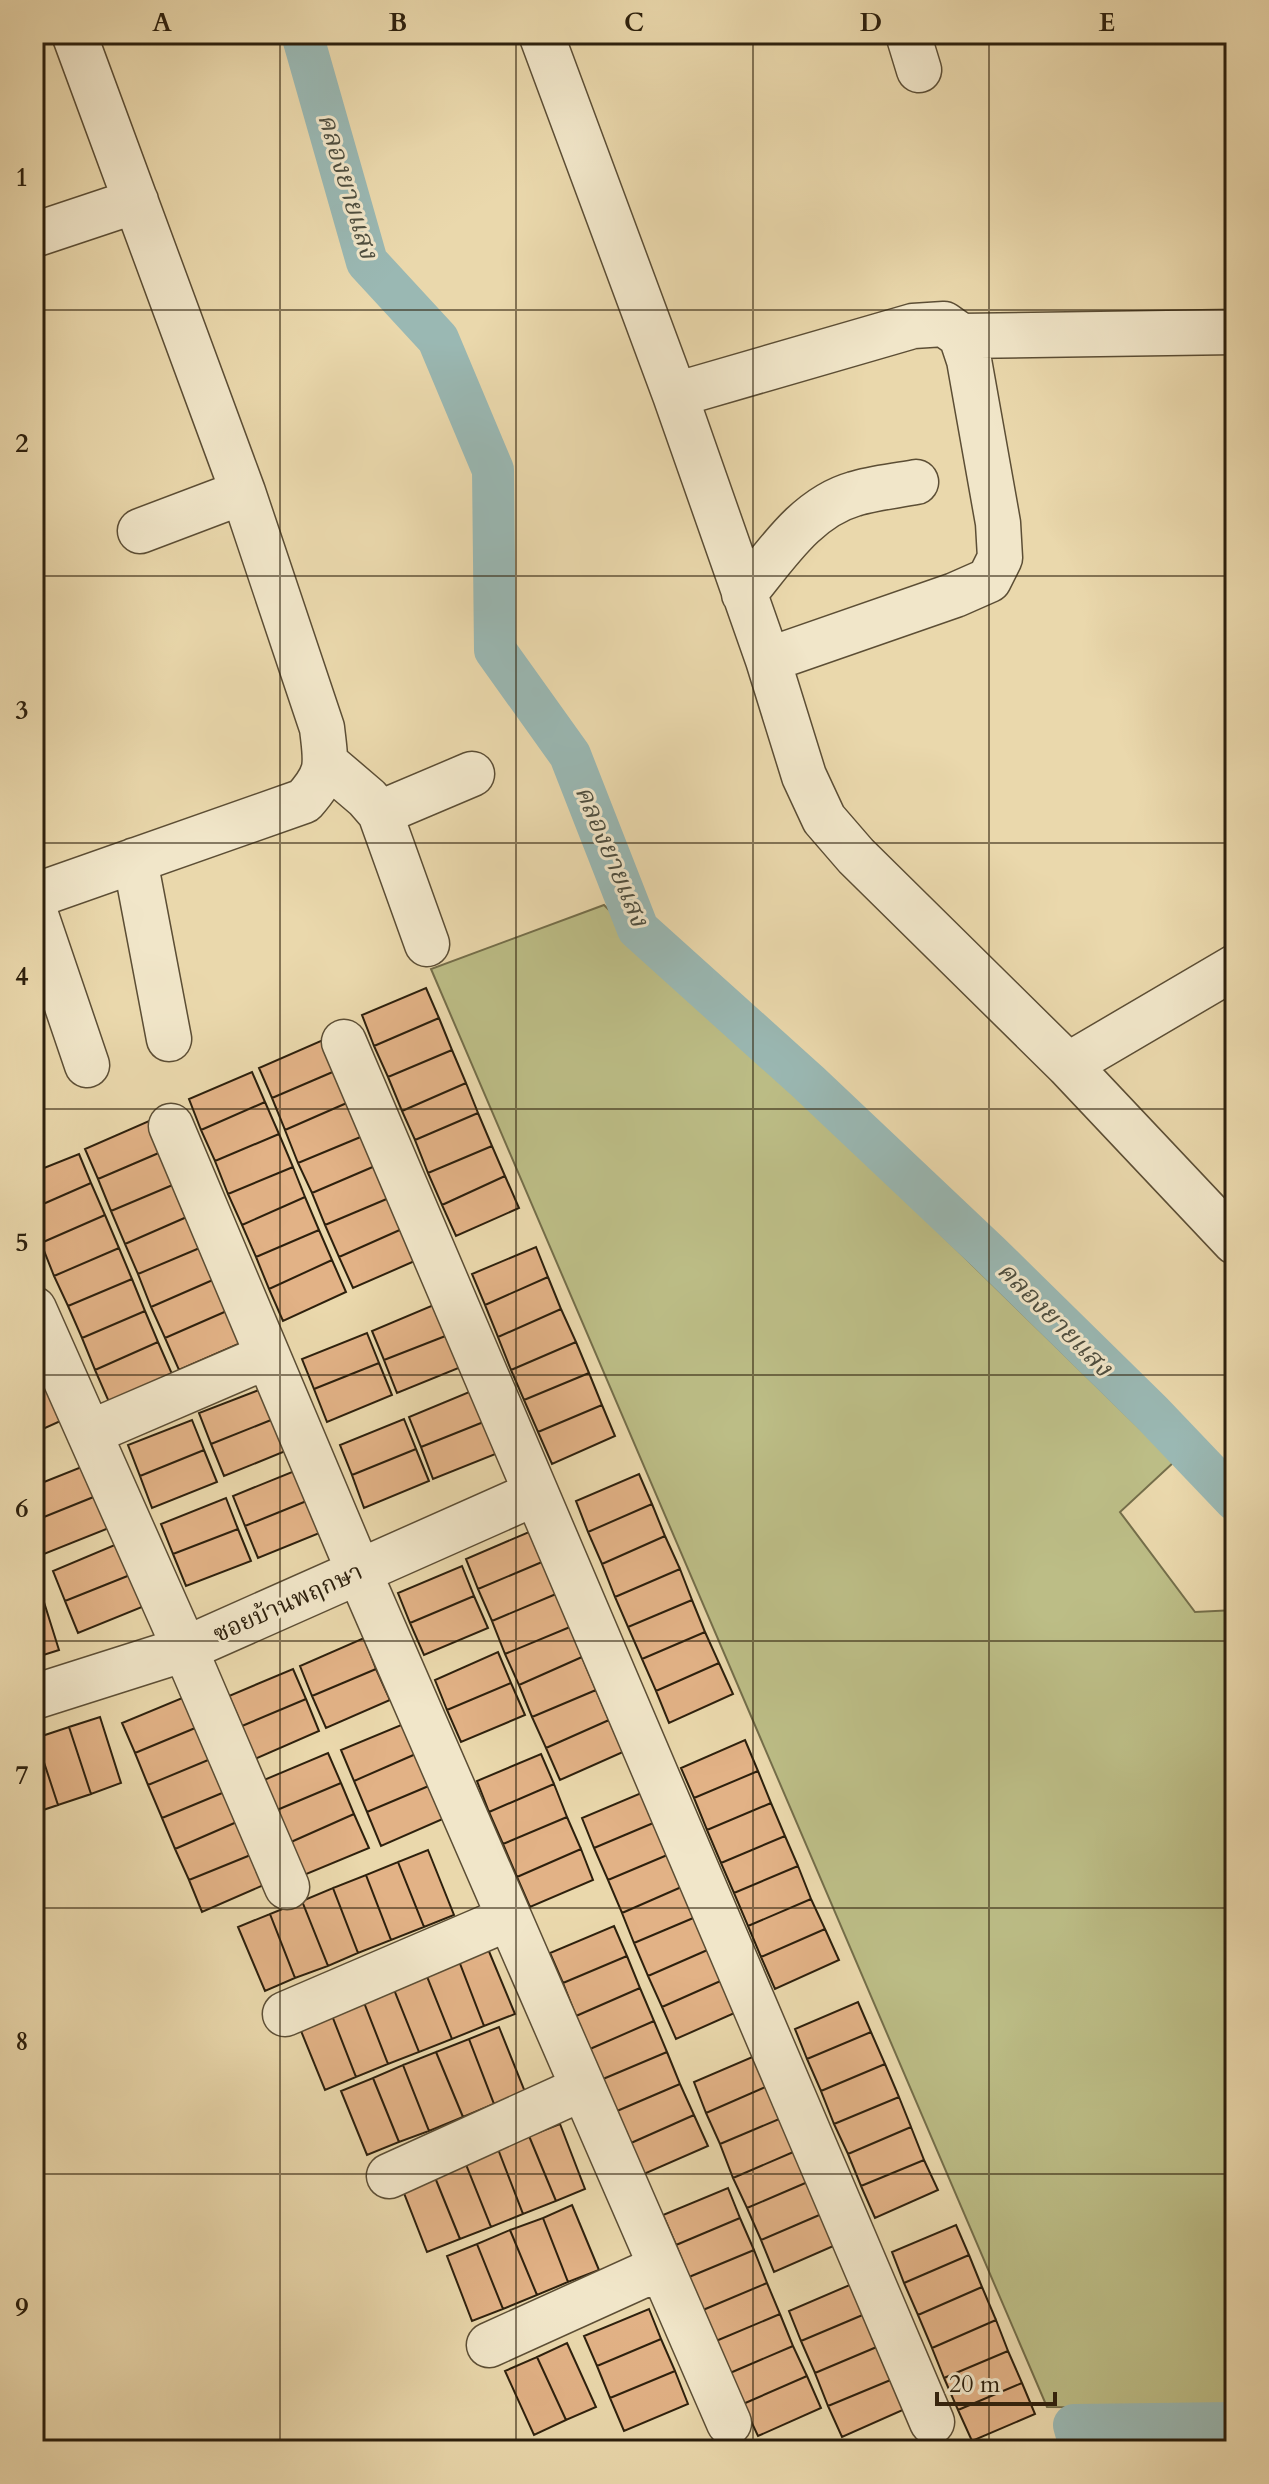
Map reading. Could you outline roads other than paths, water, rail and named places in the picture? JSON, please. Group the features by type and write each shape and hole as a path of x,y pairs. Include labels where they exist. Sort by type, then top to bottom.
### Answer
{"street":[{"path":"34,896 304,801 321,782 326,763 322,728 243,492 74,34"},
{"path":"541,34 675,395 768,660 804,776 824,819 856,856 1068,1065 1235,1242"},
{"path":"34,235 136,201"},
{"path":"675,395 913,326 944,324 961,336 1235,332"},
{"path":"768,660 955,595 989,580 1000,558 998,523 969,360 961,336"},
{"path":"744,594 806,521 829,505 853,494 916,482"},
{"path":"140,531 243,492"},
{"path":"326,763 380,813 427,944"},
{"path":"380,813 472,774"},
{"path":"135,860 169,1039"},
{"path":"34,909 87,1065"},
{"path":"1068,1065 1235,967"},
{"path":"344,1042 932,2422"},
{"path":"171,1126 359,1572 729,2423"},
{"path":"34,1309 287,1887"},
{"path":"89,1433 268,1356"},
{"name":"ซอยบ้านพฤกษา","path":"34,1697 185,1649 536,1493"},
{"path":"285,2014 509,1918"},
{"path":"389,2176 583,2088"},
{"path":"489,2345 661,2267"}],"waterway":[{"name":"คลองยายแสง","path":"302,34 367,262 438,339 493,470 495,650 570,755 638,929 808,1082 990,1254 1152,1413 1235,1500"},
{"name":"คลองยายแสง","path":"1081,2450 1074,2425 1235,2423"}]}
